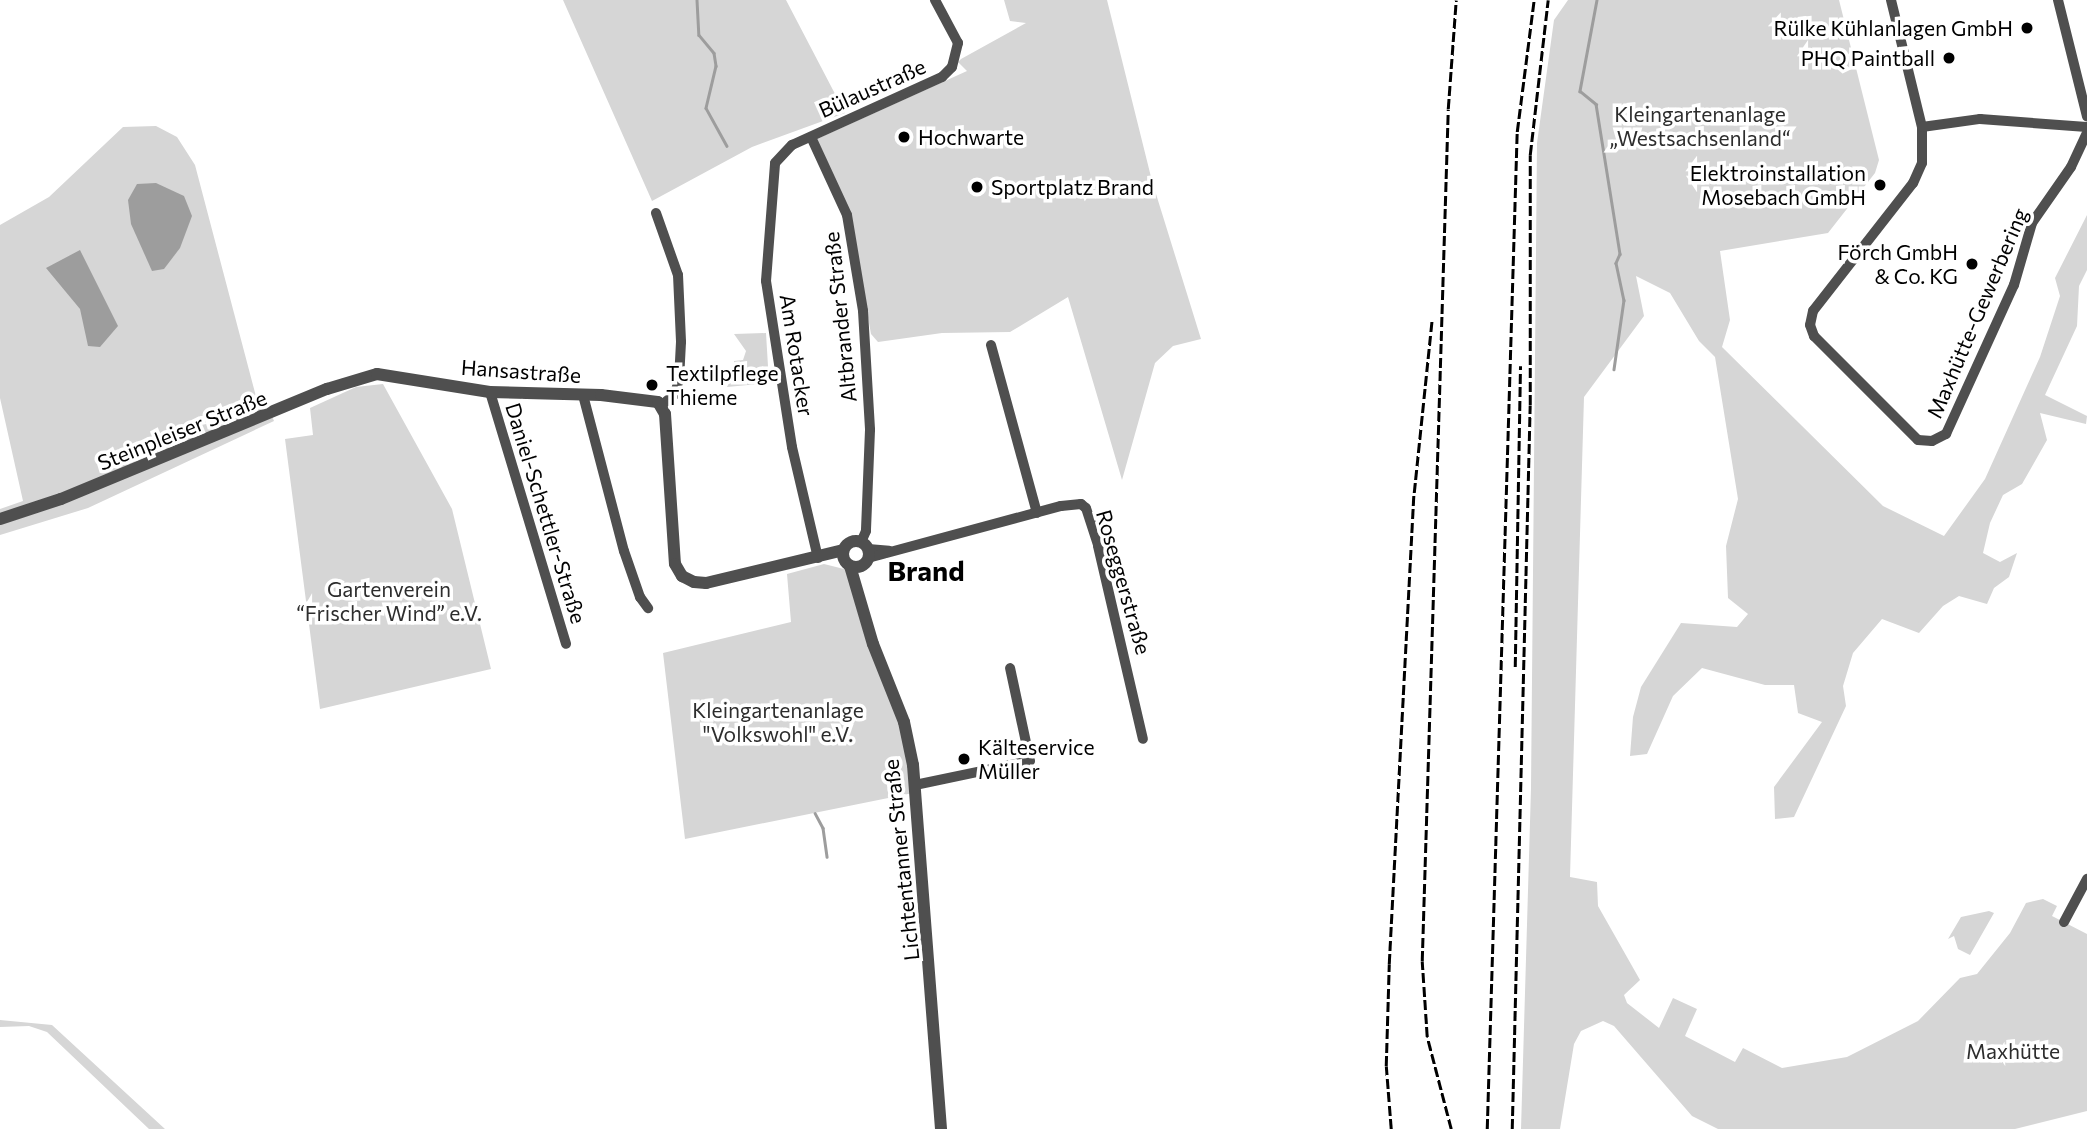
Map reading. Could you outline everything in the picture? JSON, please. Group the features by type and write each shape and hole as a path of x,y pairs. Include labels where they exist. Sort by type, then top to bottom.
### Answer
{"street":[{"name":"Bülaustraße","path":"778,157 811,137 942,77 952,67 958,43 935,0"},
{"name":"Maxhütte-Gewerbering","path":"1891,0 1922,128 1924,154 1913,183 1813,311 1810,325 1814,336 1918,440 1932,441 1946,434 2014,285 2032,223 2071,167 2087,133"},
{"path":"2058,0 2087,116"},
{"path":"1922,128 1980,119 2087,127"},
{"name":"Altbrander Straße","path":"811,137 847,215 863,312 870,430 866,531 857,556"},
{"name":"Am Rotacker","path":"778,157 766,281 792,447 818,558"},
{"path":"656,214 678,275 681,342 675,394 662,405 674,553 682,576 706,583 818,558 857,556"},
{"path":"991,345 1037,513"},
{"name":"Hansastraße","path":"377,374 490,392 583,395 662,405"},
{"name":"Steinpleiser Straße","path":"0,519 126,474 327,389 377,374"},
{"name":"Daniel-Schettler-Straße","path":"490,392 566,644"},
{"path":"583,395 624,551 640,597 648,608"},
{"name":"Roseggerstraße","path":"857,556 891,551 1070,504 1087,508 1119,627 1143,739"},
{"name":"Lichtentanner Straße","path":"857,556 861,596 873,644 904,722 915,785 941,1129"},
{"path":"915,785 1030,761 1010,668"},
{"path":"2064,922 2087,879"}],"green space":[{"path":"563,0 786,0 845,113 752,147 652,201"},
{"path":"1004,0 1107,0 1152,181 1201,339 1173,346 1155,363 1122,480 1068,297 1010,332 942,333 878,342 871,334 848,207 817,139 967,71 958,62 961,59 1026,23 1010,21"},
{"path":"1568,0 1839,0 1879,160 1875,173 1828,233 1720,251 1730,320 1722,347 1883,506 1944,536 1985,479 2040,357 2060,296 2055,278 2087,215 2087,270 2079,286 2077,326 2045,395 2087,416 2086,424 2040,413 2047,440 2022,484 2003,495 1990,523 1983,553 2000,562 2017,553 2009,577 1994,588 1987,604 1959,596 1943,606 1919,633 1882,619 1853,653 1843,686 1846,706 1794,817 1775,819 1774,787 1822,722 1798,713 1794,685 1765,685 1702,668 1673,696 1647,754 1630,756 1633,717 1641,687 1681,623 1737,627 1748,614 1728,598 1726,546 1738,499 1715,357 1699,341 1670,293 1636,276 1644,316 1584,397 1570,877 1597,882 1598,906 1640,980 1624,995 1627,1003 1659,1028 1673,998 1697,1009 1685,1036 1735,1062 1743,1048 1782,1068 1847,1057 1918,1021 1960,978 1977,974 2010,933 2026,903 2043,899 2057,906 2052,916 2087,934 2087,1111 2015,1129 1718,1129 1692,1116 1614,1026 1603,1021 1581,1031 1574,1044 1560,1129 1521,1129 1531,788 1537,143 1554,20"},
{"path":"156,126 177,137 195,165 259,408 268,406 274,421 88,508 0,535 0,509 23,501 0,398 0,225 49,197 123,127"},
{"path":"766,333 769,383 727,387 735,371 734,361 743,360 746,351 734,334"},
{"name":"Gartenverein “Frischer Wind” e.V.","path":"383,384 452,509 491,669 320,709 285,439 313,435 310,408 356,387"},
{"name":"Kleingartenanlage \"Volkswohl\" e.V.","path":"824,564 848,570 902,722 913,793 685,839 663,653 791,622 787,574"},
{"path":"1989,911 1994,913 1970,955 1958,949 1954,936 1948,939 1961,917"},
{"path":"0,1020 52,1025 165,1129 149,1129 47,1032 29,1026 0,1027"}],"shaded area":[{"path":"156,183 184,196 192,216 180,248 164,269 152,271 131,224 128,200 137,184"},
{"path":"80,250 118,326 100,347 88,346 80,309 46,268"}],"waterway":[{"path":"697,0 699,35 714,53 716,66 706,108 727,146"},
{"path":"1597,0 1580,91 1596,104 1620,254 1616,263 1624,300 1614,369"},
{"path":"815,813 823,828 827,857"}],"railway":[{"path":"1451,1129 1427,1037 1422,961 1448,109 1456,0"},
{"path":"1487,1129 1517,132 1534,0"},
{"path":"1512,1129 1530,405 1530,155 1548,0"},
{"path":"1391,1129 1386,1066 1389,964 1414,493 1432,319"},
{"path":"1515,667 1520,366"}],"place":[{"name":"Rülke Kühlanlagen GmbH","path":"2027,28"},
{"name":"PHQ Paintball","path":"1949,58"},
{"name":"Hochwarte","path":"904,137"},
{"name":"Elektroinstallation Mosebach GmbH","path":"1880,185"},
{"name":"Sportplatz Brand","path":"977,187"},
{"name":"Förch GmbH & Co. KG","path":"1972,264"},
{"name":"Textilpflege Thieme","path":"652,385"},
{"name":"Kälteservice Müller","path":"964,759"}],"district":[{"name":"Brand","path":"926,570"}],"park label":[{"name":"Kleingartenanlage „Westsachsenland“","path":"1700,126"},
{"name":"Maxhütte","path":"2013,1051"}]}
